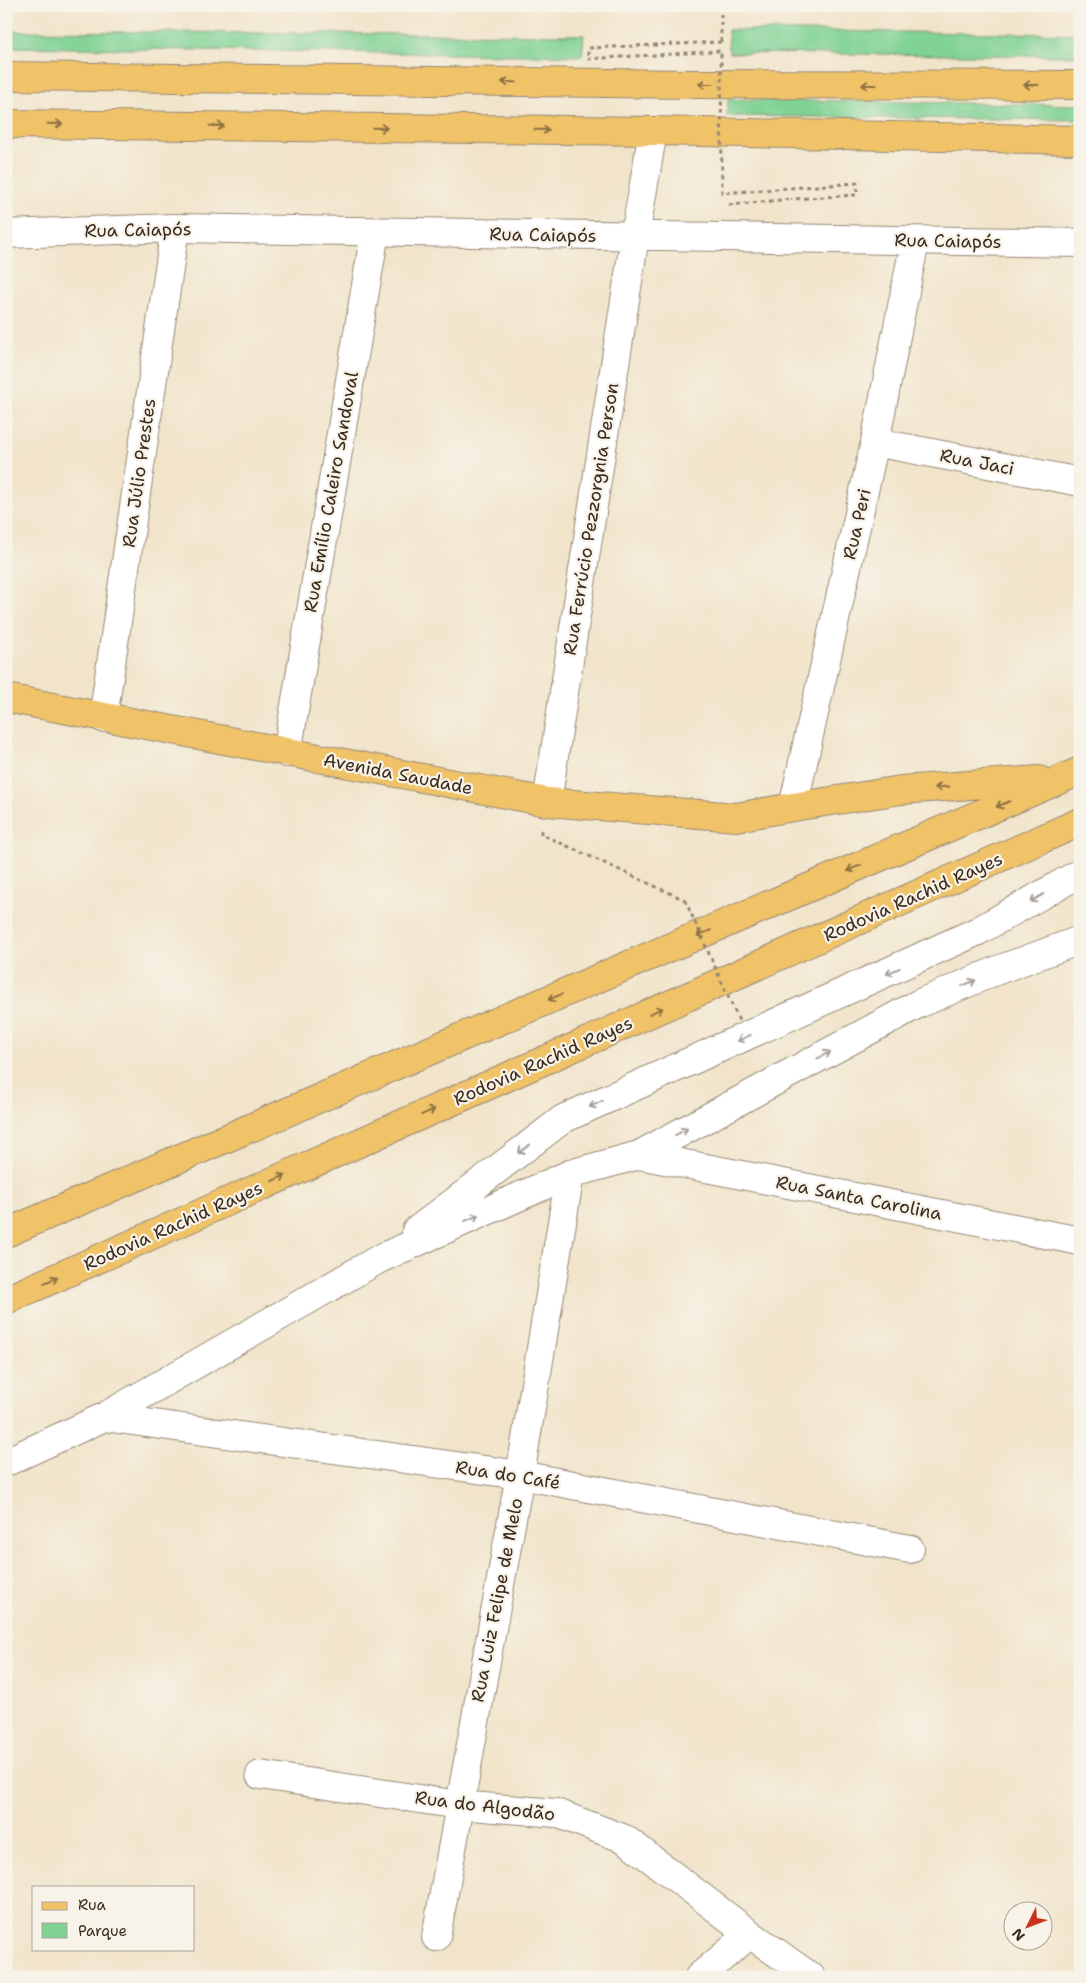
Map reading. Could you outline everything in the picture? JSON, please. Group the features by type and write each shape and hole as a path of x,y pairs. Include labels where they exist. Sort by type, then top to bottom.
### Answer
{"main road":[{"path":"6,76 691,84 1080,85"},
{"path":"6,124 653,131 1080,140"},
{"name":"Avenida Saudade","path":"6,698 547,802 737,817 901,790 1070,775"},
{"path":"6,1233 1070,775"},
{"name":"Rodovia Rachid Rayes","path":"6,1300 1080,822"}],"street":[{"name":"Rua Ferrúcio Pezzorgnia Person","path":"547,802 653,131"},
{"name":"Rua Caiapós","path":"6,234 175,228 1080,243"},
{"name":"Rua Júlio Prestes","path":"103,718 175,228"},
{"name":"Rua Emílio Caleiro Sandoval","path":"287,753 375,232"},
{"name":"Rua Peri","path":"793,807 875,442 915,241"},
{"name":"Rua Jaci","path":"875,442 1080,482"},
{"path":"379,1259 563,1119 978,931 1080,873"},
{"path":"978,931 998,970"},
{"path":"6,1462 104,1417 379,1259 570,1174 639,1155 918,1004 998,970 1080,940"},
{"name":"Rua Santa Carolina","path":"639,1155 1080,1242"},
{"name":"Rua Luiz Felipe de Melo","path":"436,1937 520,1476 570,1174"},
{"name":"Rua do Café","path":"104,1417 520,1476 910,1549"},
{"name":"Rua do Algodão","path":"260,1776 459,1805 556,1813 625,1839 750,1934 811,1977"},
{"path":"699,1977 750,1934"}],"path":[{"path":"721,6 721,42 589,48 587,59 721,51 722,193 857,183 857,195 791,199"},
{"path":"547,802 541,834 685,900 740,1023"}],"green space":[{"path":"728,30 1080,34 1080,56 729,53"},
{"path":"6,31 584,35 582,56 6,47"},
{"path":"728,99 1080,105 1080,120 727,116"}]}
